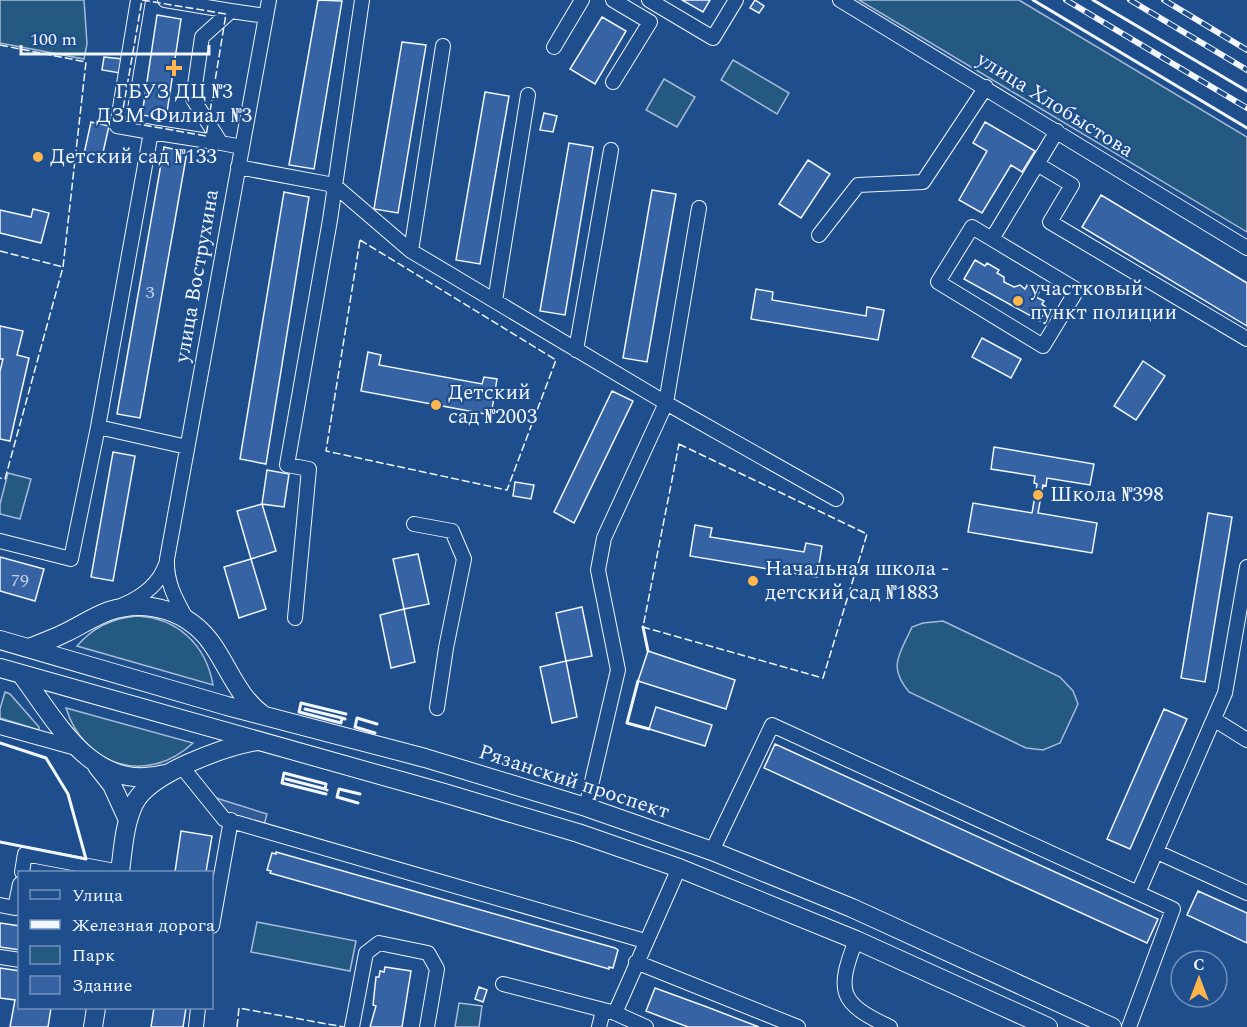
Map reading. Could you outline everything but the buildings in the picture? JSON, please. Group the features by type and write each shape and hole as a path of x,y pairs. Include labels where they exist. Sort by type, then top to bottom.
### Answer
{"main road":[{"path":"29,648 103,614 138,606 166,610 188,621 212,644 242,694 256,710 267,717"},
{"path":"64,732 56,703 56,684 62,658 73,639 103,614"},
{"name":"Рязанский проспект","path":"0,640 227,706 425,758 586,807 712,851 852,908 1112,1027"},
{"path":"120,871 128,820 135,803 144,791 205,750 219,729 227,706 226,682 219,656"},
{"path":"0,668 578,833 679,868 856,940 1048,1027"},
{"path":"21,674 76,748 94,763 112,785 128,820"},
{"path":"94,763 125,776 147,777 181,767 223,749 258,741"},
{"path":"93,1027 96,1009"}],"street":[{"path":"138,0 117,126 242,147"},
{"path":"165,0 266,16"},
{"name":"улица Вострухина","path":"103,614 132,602 152,587 164,570 167,559 269,0"},
{"path":"295,618 309,469 287,465 330,220 362,0"},
{"path":"554,47 582,0"},
{"path":"613,0 650,22 614,82"},
{"path":"649,0 713,38 735,0"},
{"name":"улица Хлобыстова","path":"840,0 1247,248"},
{"path":"221,143 194,99 202,37 231,10"},
{"path":"411,251 443,46"},
{"path":"819,235 858,185 922,182 986,87"},
{"path":"495,301 528,95"},
{"path":"992,239 1056,131"},
{"path":"0,541 71,559 98,427 151,132"},
{"path":"576,350 611,150"},
{"path":"1036,164 1072,185 1050,222 1247,339"},
{"path":"238,167 334,184 411,251 666,403 836,500"},
{"path":"586,807 618,670 598,570 604,538 666,403 699,208"},
{"path":"972,227 992,239 1077,290 1043,346 938,282 972,227"},
{"path":"98,427 187,447"},
{"path":"414,524 452,531 464,559 446,648 437,708"},
{"name":"улица Вострухина","path":"167,559 170,589 188,621"},
{"path":"1138,893 1225,693 1247,567"},
{"path":"1215,720 1247,740"},
{"path":"712,851 772,725 1173,909 1129,1027"},
{"path":"0,727 76,748"},
{"path":"181,767 224,819 645,941"},
{"path":"213,920 231,820"},
{"path":"1156,852 1247,894"},
{"path":"21,871 25,854 115,871"},
{"path":"599,1027 636,962 679,868"},
{"path":"0,905 15,908 18,894"},
{"path":"856,940 847,963 843,984 846,998 872,1019 890,1027"},
{"path":"352,1027 366,953 379,944 428,953 437,969 428,1027"},
{"path":"0,957 18,960"},
{"path":"636,962 798,1027"},
{"path":"503,984 609,1012 646,1027"},
{"path":"196,1027 198,1009"}],"green space":[{"path":"0,0 84,0 87,44 84,59 0,43"},
{"path":"859,0 1019,0 1247,137 1247,232"},
{"path":"733,60 789,93 777,114 721,80"},
{"path":"664,79 695,97 677,127 646,110"},
{"path":"8,473 31,479 20,519 0,514 0,504"},
{"path":"137,616 165,622 188,636 204,658 213,685 77,646 83,639 104,625"},
{"path":"943,621 1060,677 1073,691 1078,704 1060,743 1043,750 1026,748 909,692 898,675 898,660 903,645 912,627 923,623"},
{"path":"5,692 10,694 39,727 39,730 0,718"},
{"path":"66,708 193,743 175,756 156,764 137,766 119,763 102,756 87,744 75,728"},
{"path":"257,922 356,941 350,971 251,952"},
{"path":"459,1003 482,1006 479,1027 455,1027"}],"shaded area":[{"path":"216,798 267,814 264,825 213,809"}],"railway":[{"path":"1066,0 1247,108"},
{"path":"1130,0 1247,70"},
{"path":"1164,0 1247,50"}],"fence":[{"path":"142,0 226,14 206,136 121,121 142,0"},
{"path":"0,45 86,62 63,267 5,479 0,478"},
{"path":"360,240 556,360 507,490 326,451 360,240"},
{"path":"0,251 63,267"},
{"path":"679,444 867,534 823,678 643,627 679,444"},
{"path":"237,1027 239,1008 344,1027"}],"wall":[{"path":"1033,0 1247,128"},
{"path":"1093,0 1247,91"},
{"path":"643,627 648,651"},
{"path":"638,681 627,723 649,729"},
{"path":"345,719 342,718 341,723 299,712 301,703 346,714"},
{"path":"305,709 342,718"},
{"path":"375,733 355,727 357,718 377,724"},
{"path":"0,743 46,758 68,794 86,859 0,842"},
{"path":"326,794 282,783 284,773 326,784 325,789 327,790"},
{"path":"286,779 325,789"},
{"path":"358,803 337,797 339,789 360,794"}],"place":[{"name":"ГБУЗ ДЦ №3 ДЗМ Филиал №3","path":"174,68"},
{"name":"Детский сад №133","path":"38,157"},
{"name":"участковый пункт полиции","path":"1018,301"},
{"name":"Детский сад №2003","path":"436,405"},
{"name":"Школа №398","path":"1038,495"},
{"name":"Начальная школа - детский сад №1883","path":"753,581"}]}
